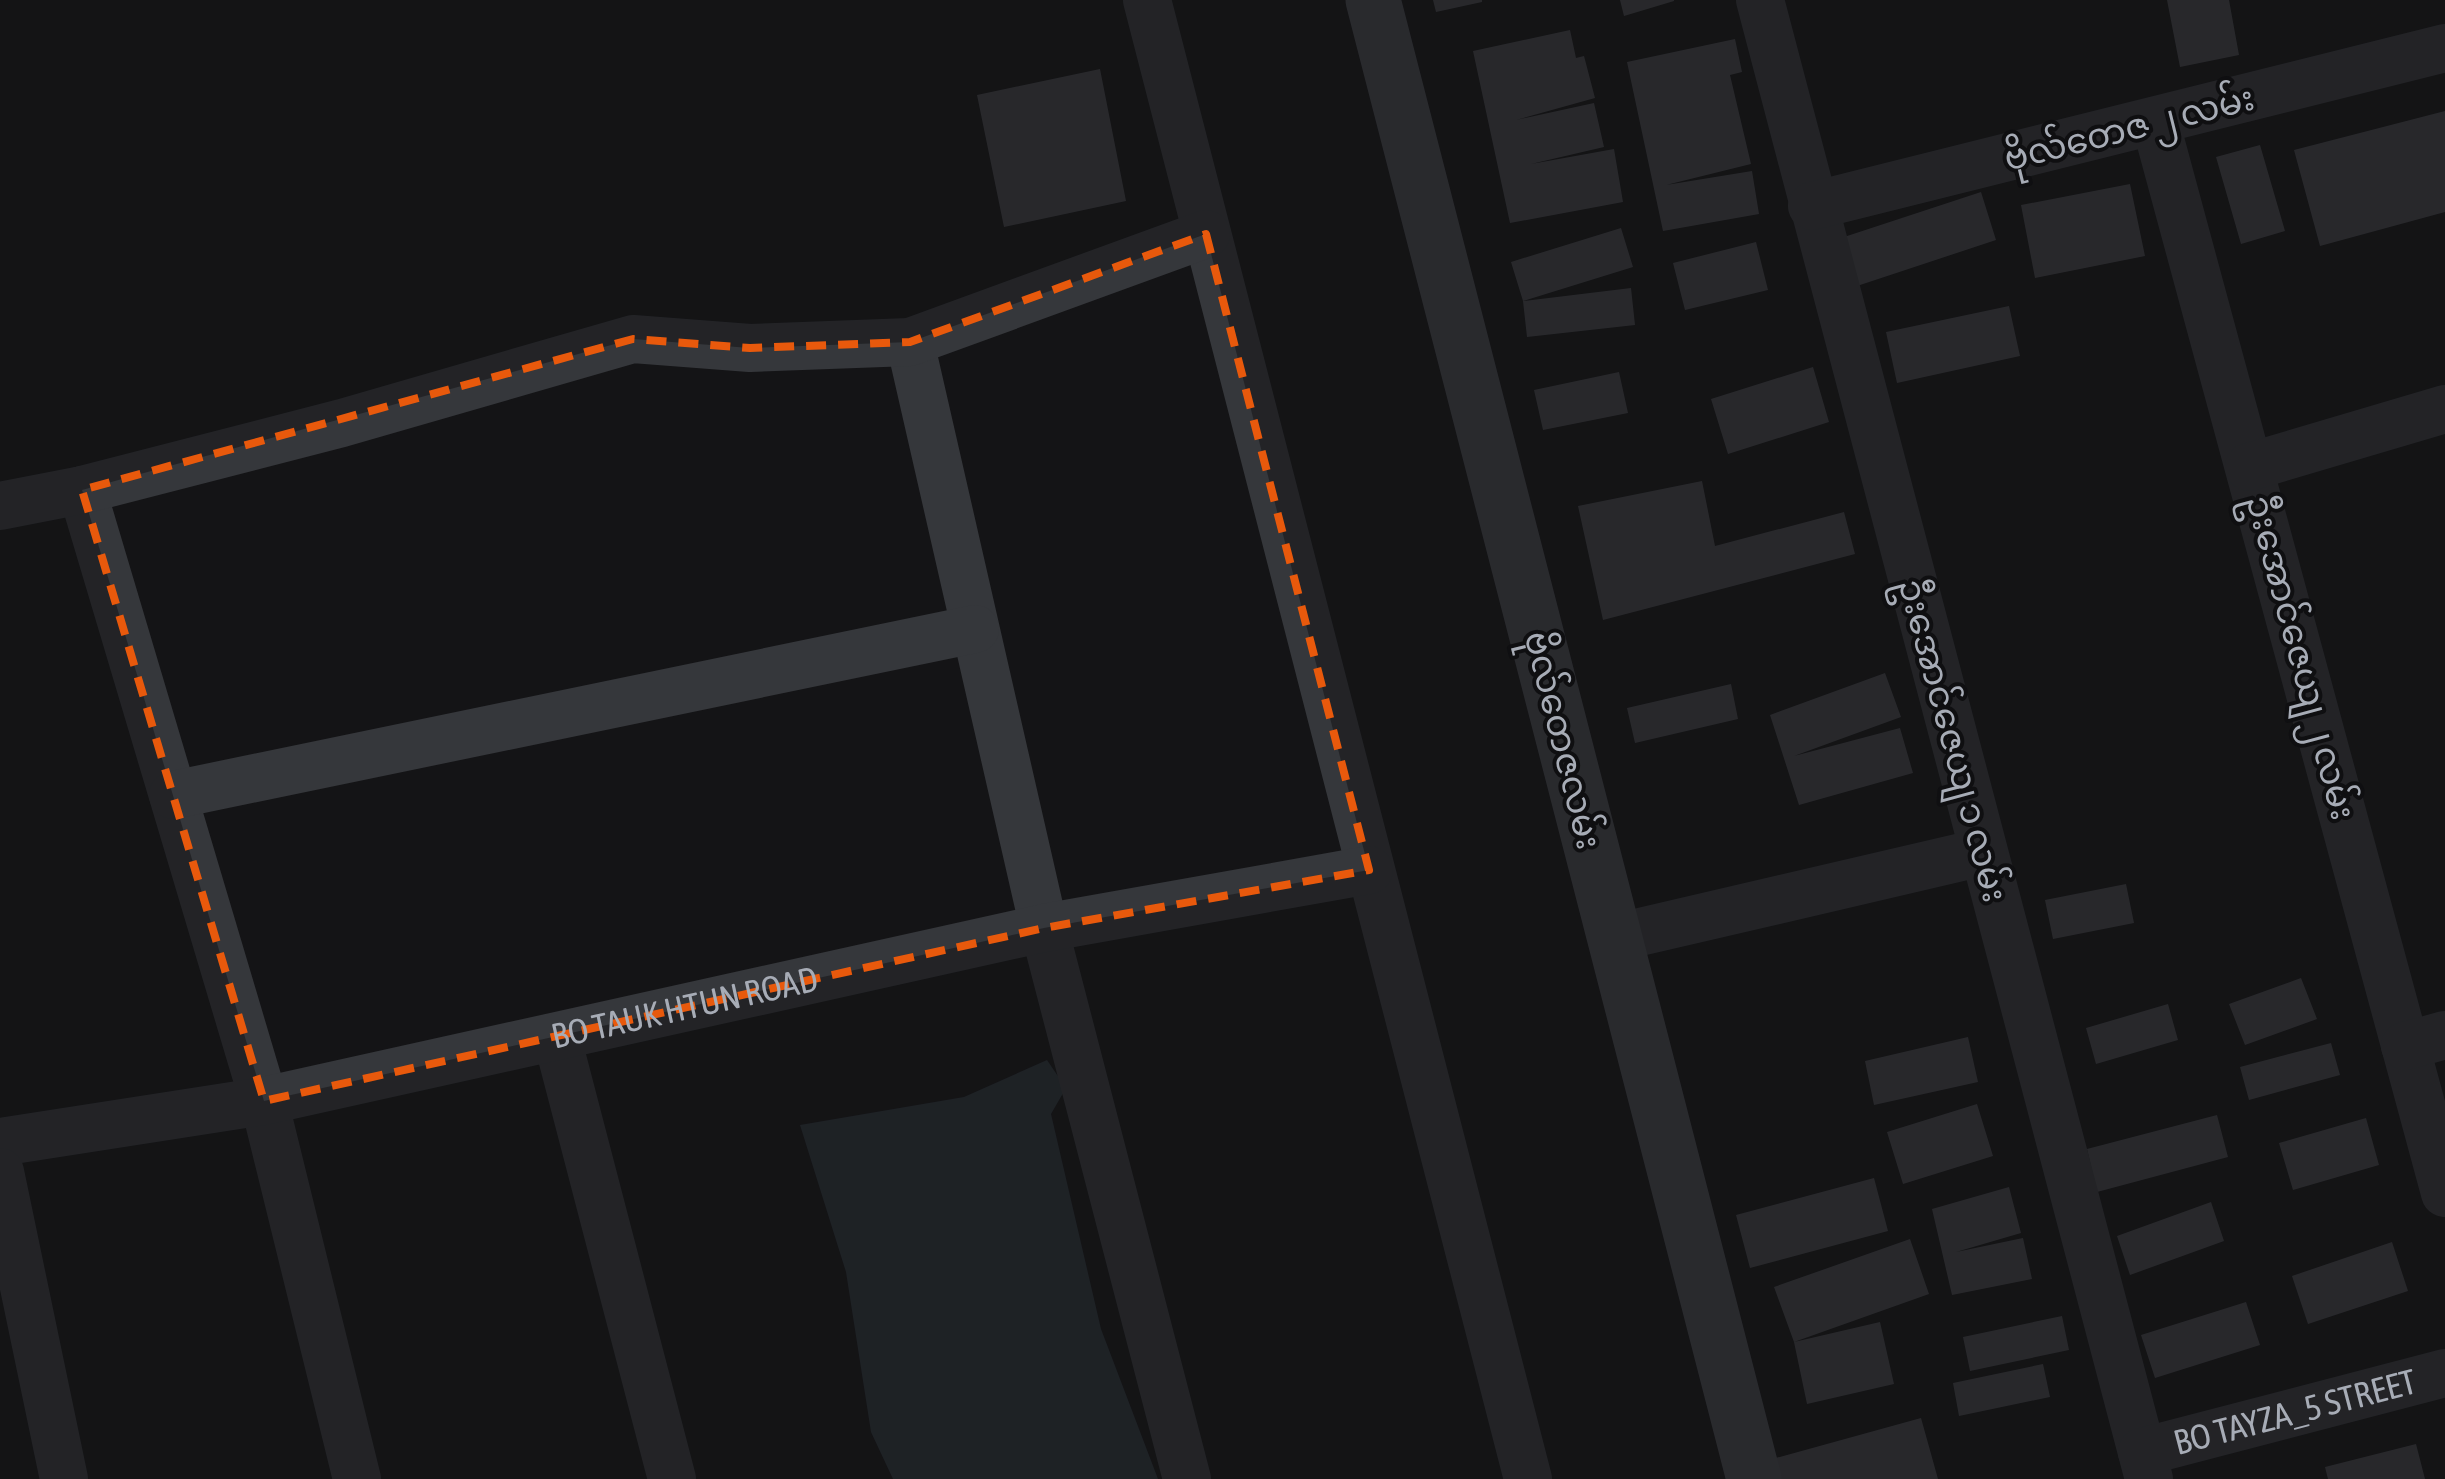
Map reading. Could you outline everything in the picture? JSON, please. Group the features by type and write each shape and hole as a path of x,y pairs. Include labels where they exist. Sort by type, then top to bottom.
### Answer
{"street":[{"path":"1147,0 1368,870 1528,1479"},
{"name":"ဗိုလ်တေဇလမ်း","path":"1374,0 1754,1479"},
{"name":"ဦးအောင်ဇေယျ ၁ လမ်း","path":"1760,0 2146,1466"},
{"name":"ဗိုလ်တေဇ ၂ လမ်း","path":"1812,206 2445,48"},
{"name":"ဦးအောင်ဇေယျ ၂ လမ်း","path":"2155,121 2249,467 2425,1040 2445,1193"},
{"path":"0,506 82,490 342,423 633,339 750,348 910,342 1206,234"},
{"path":"910,342 1044,928 1188,1479"},
{"path":"2249,467 2445,409"},
{"path":"82,490 264,1101 357,1479"},
{"path":"172,795 976,629"},
{"path":"1614,938 1982,852"},
{"name":"BO TAUK HTUN ROAD","path":"0,1142 264,1101 1044,928 1368,870"},
{"path":"558,1038 672,1479"},
{"path":"0,1172 64,1479"},
{"name":"BO TAYZA_5 STREET","path":"2146,1466 2445,1373"}],"highlighted area":[{"path":"1206,234 1369,870 1044,928 264,1101 82,490 633,339 750,348 910,342"}],"shaded area":[{"path":"1047,1060 1066,1088 1051,1114 1101,1329 1158,1479 893,1479 871,1432 846,1272 800,1125 964,1097"}],"building":[{"path":"1433,0 1482,0 1482,2 1436,12"},
{"path":"1620,0 1674,0 1674,1 1624,16"},
{"path":"2167,0 2229,0 2239,55 2180,67"},
{"path":"1570,30 1576,58 1584,56 1595,98 1516,120 1594,103 1604,147 1531,164 1614,149 1623,202 1510,223 1473,51"},
{"path":"1735,39 1742,72 1730,75 1751,164 1666,185 1752,171 1759,214 1663,231 1627,62"},
{"path":"1100,69 1126,201 1004,227 977,95"},
{"path":"2445,111 2445,212 2320,246 2294,150"},
{"path":"2260,145 2285,231 2241,244 2216,157"},
{"path":"2130,184 2145,256 2035,278 2021,205"},
{"path":"1981,192 1996,240 1854,287 1838,239"},
{"path":"1621,228 1633,267 1523,301 1511,262"},
{"path":"1756,242 1768,290 1685,310 1673,263"},
{"path":"1631,288 1635,325 1527,337 1523,301"},
{"path":"2009,306 2020,356 1897,383 1886,332"},
{"path":"1813,367 1829,422 1728,454 1711,399"},
{"path":"1619,372 1628,413 1543,430 1534,390"},
{"path":"1702,481 1715,546 1844,512 1855,554 1603,620 1578,506"},
{"path":"1885,673 1901,717 1794,756 1900,728 1913,773 1799,805 1770,715"},
{"path":"1731,684 1738,719 1635,743 1627,708"},
{"path":"2126,884 2134,923 2053,939 2045,900"},
{"path":"2301,978 2317,1019 2245,1045 2229,1004"},
{"path":"2168,1004 2178,1040 2096,1064 2086,1028"},
{"path":"1968,1037 1978,1082 1874,1105 1865,1061"},
{"path":"2331,1043 2340,1075 2249,1100 2240,1067"},
{"path":"1977,1104 1993,1156 1903,1184 1887,1132"},
{"path":"2217,1115 2228,1157 2097,1192 2087,1149"},
{"path":"2366,1118 2379,1165 2293,1190 2279,1143"},
{"path":"1874,1178 1888,1231 1750,1268 1736,1215"},
{"path":"2009,1187 2021,1233 1956,1252 2023,1238 2032,1279 1952,1295 1932,1209"},
{"path":"2211,1202 2224,1241 2130,1275 2117,1236"},
{"path":"1910,1239 1929,1294 1794,1342 1774,1287"},
{"path":"2392,1242 2408,1291 2308,1324 2292,1276"},
{"path":"2246,1302 2260,1345 2155,1378 2141,1335"},
{"path":"2062,1316 2069,1350 1970,1371 1963,1337"},
{"path":"1880,1322 1894,1384 1807,1404 1794,1342"},
{"path":"2043,1364 2050,1397 1959,1416 1953,1383"},
{"path":"1921,1418 1938,1479 1770,1479 1765,1461"},
{"path":"2416,1444 2425,1479 2328,1479 2325,1467"}]}
